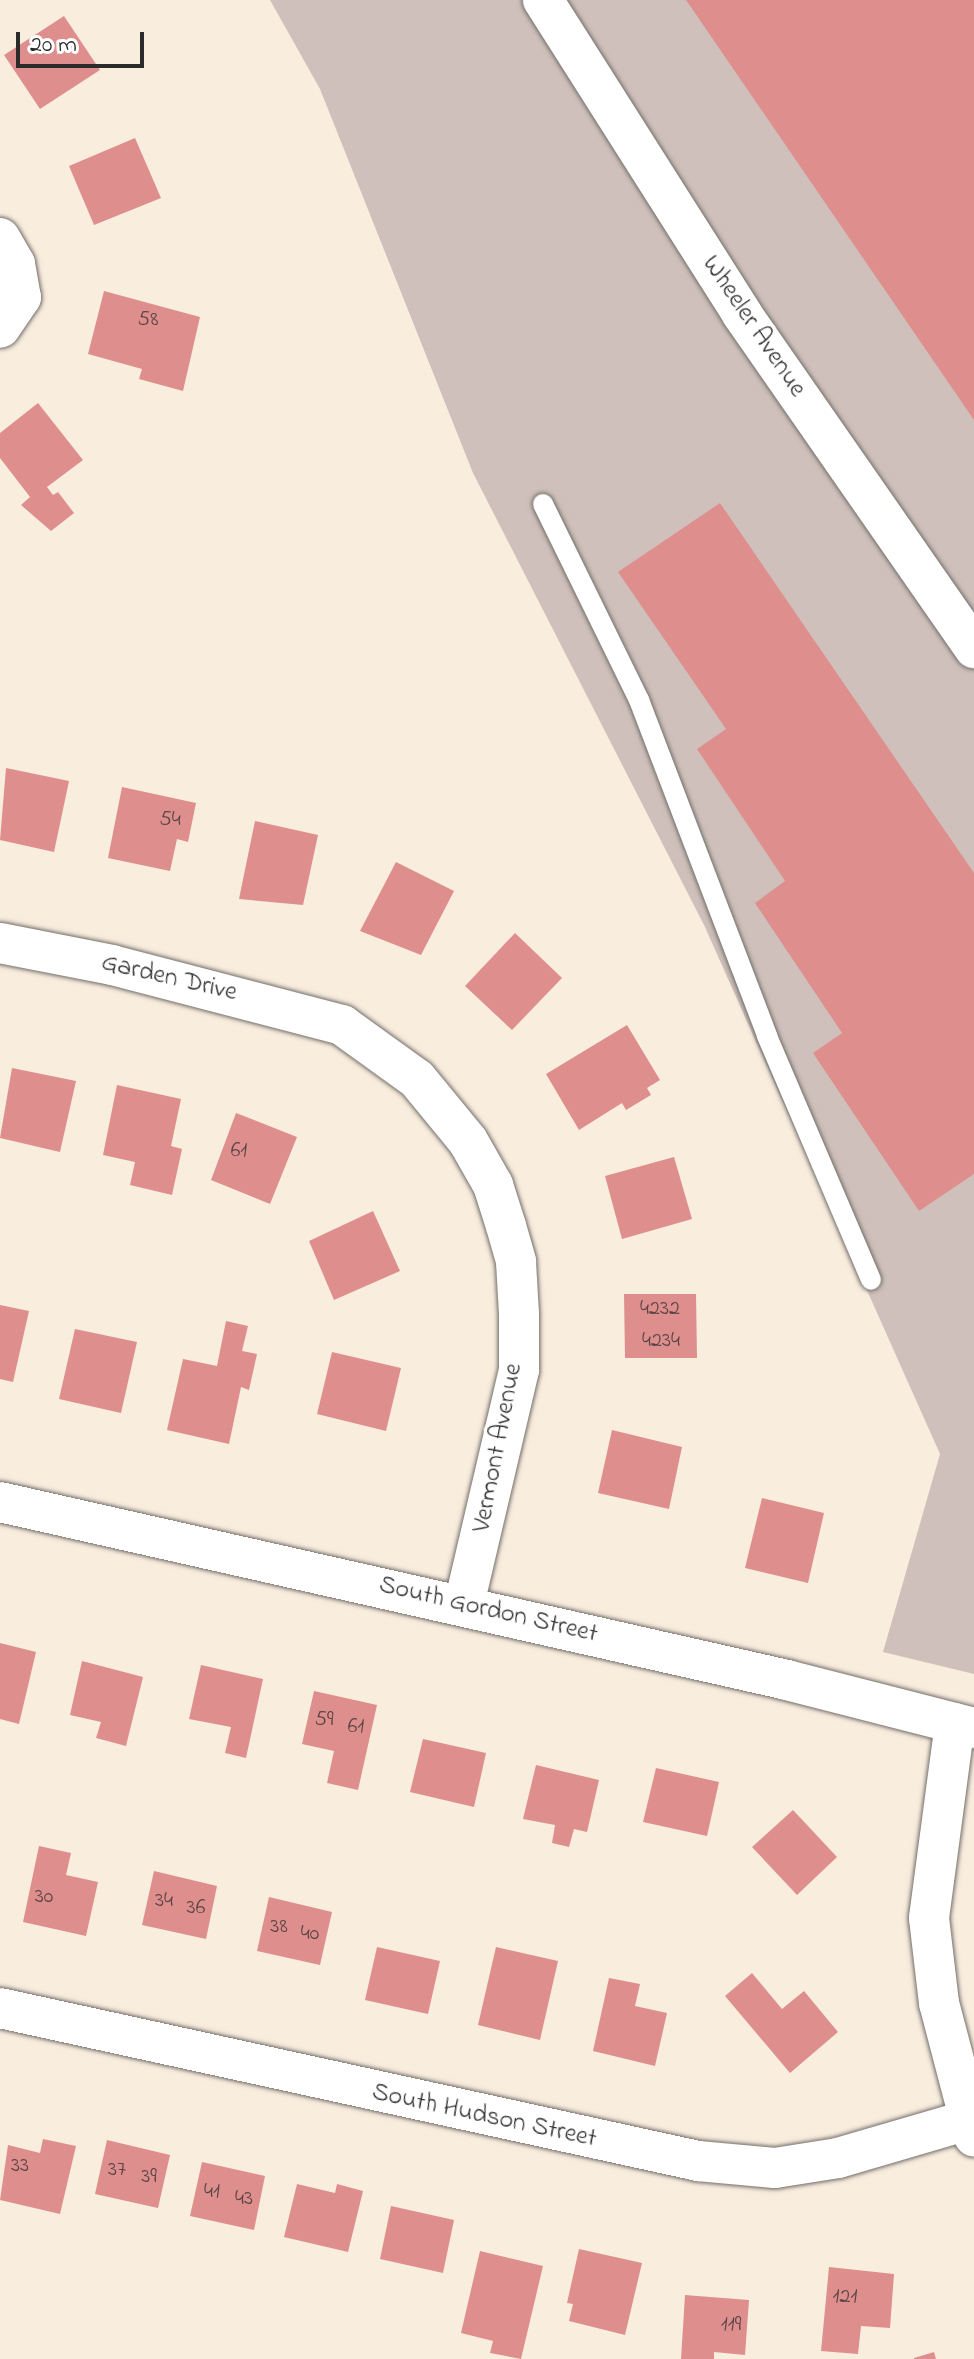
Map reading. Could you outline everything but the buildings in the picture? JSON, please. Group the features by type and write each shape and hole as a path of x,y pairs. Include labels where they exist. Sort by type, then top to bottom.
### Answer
{"street":[{"name":"Wheeler Avenue","path":"543,0 750,325 974,648"},
{"path":"0,238 15,264 21,297 0,328"},
{"name":"Garden Drive","path":"0,943 112,965 337,1023"},
{"name":"Vermont Avenue","path":"337,1023 417,1079 444,1107 493,1185 516,1262 519,1370 464,1605"},
{"name":"South Gordon Street","path":"0,1502 464,1605 965,1726"},
{"path":"965,1726 929,1918 939,2003 971,2128"},
{"name":"South Hudson Street","path":"0,2008 698,2161 775,2168 838,2158 971,2128"}],"lane":[{"path":"543,504 639,700 767,1036 871,1280"}],"shaded area":[{"path":"270,0 974,0 974,1674 883,1652 940,1454 704,925 473,473 320,89"}]}
